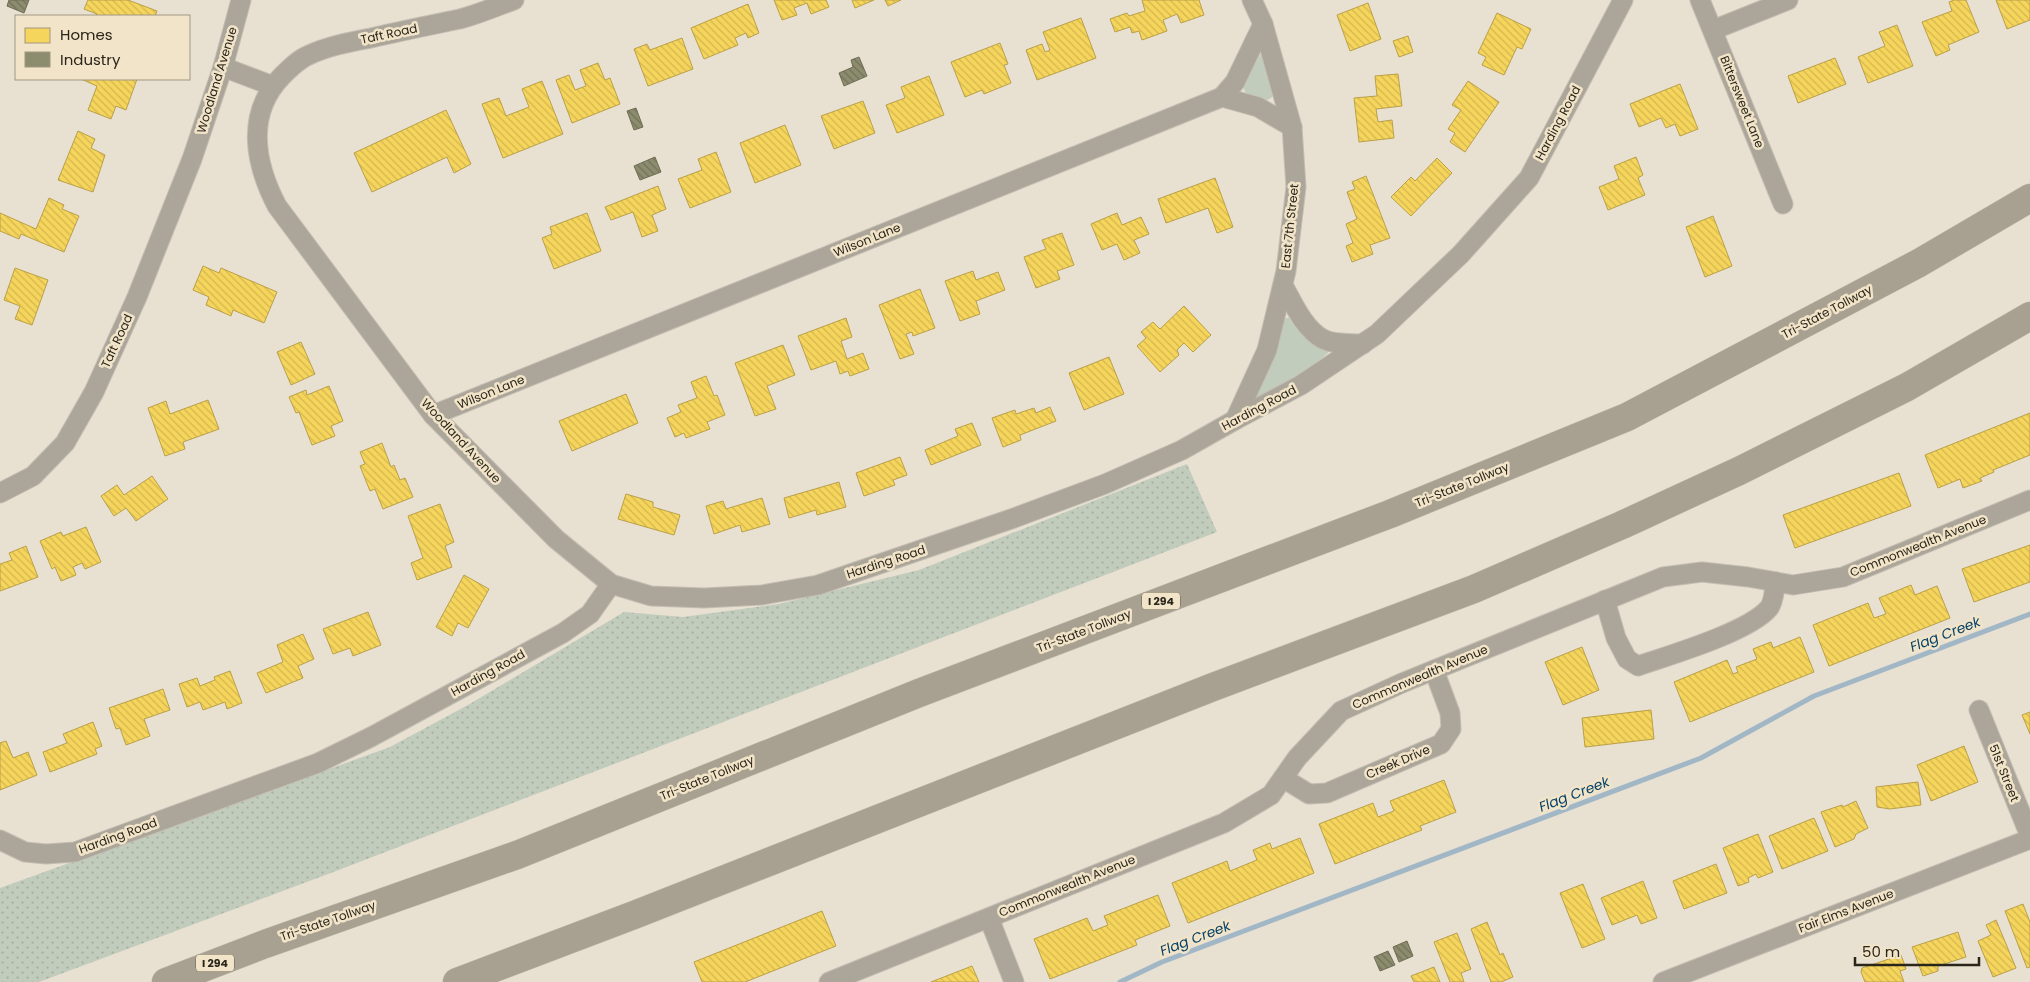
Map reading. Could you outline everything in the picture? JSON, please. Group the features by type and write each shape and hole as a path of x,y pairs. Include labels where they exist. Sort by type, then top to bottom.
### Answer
{"highway":[{"name":"Tri-State Tollway","path":"166,982 265,944 516,855 919,693 1390,514 1627,417 1920,263 2030,198"},
{"path":"457,982 634,915 1204,691 1474,589 1622,525 1739,471 1907,387 2030,316"}],"street":[{"name":"Woodland Avenue","path":"192,159 223,68 241,0"},
{"name":"Taft Road","path":"277,206 266,185 259,164 257,142 259,118 266,97 273,86 291,67 307,56 329,46 463,18 514,0"},
{"name":"East 7th Street","path":"1235,420 1267,350 1283,285 1296,187 1292,127 1263,24 1252,0"},
{"name":"Harding Road","path":"0,840 25,852 46,854 75,852 318,762 371,737 563,633 590,614 611,584 651,596 704,598 762,595 818,584 941,544 1105,484 1182,450 1301,385 1363,344 1377,334 1462,254 1530,178 1623,0"},
{"name":"Bittersweet Lane","path":"1700,0 1783,204"},
{"path":"1713,30 1788,0"},
{"path":"1263,24 1235,82 1222,97 1258,107 1292,127"},
{"path":"223,68 273,86"},
{"name":"Wilson Lane","path":"433,415 1222,97"},
{"name":"Taft Road","path":"0,493 32,476 65,442 94,392 133,306 192,159"},
{"name":"Woodland Avenue","path":"277,206 433,415 556,539 611,584"},
{"path":"1283,285 1311,330 1324,339 1331,341 1363,344"},
{"name":"Commonwealth Avenue","path":"829,982 1224,824 1271,795 1297,758 1341,711 1434,670 1605,600 1663,577 1702,572 1748,577 1793,585 1843,577 2030,500"},
{"path":"1605,600 1616,638 1627,659 1638,666 1696,647 1752,623 1770,607 1776,582"},
{"name":"Creek Drive","path":"1283,778 1309,794 1327,793 1441,744 1450,730 1450,713 1434,670"},
{"name":"51st Street","path":"1979,710 2030,838"},
{"name":"Fair Elms Avenue","path":"1663,982 2030,838"},
{"path":"989,918 1014,982"}],"green space":[{"path":"1263,50 1273,93 1270,99 1266,100 1255,98 1245,92 1243,86"},
{"path":"1289,318 1301,333 1327,350 1328,353 1310,368 1256,401 1254,399 1283,320"},
{"path":"1187,464 1217,532 336,871 39,982 0,982 0,888 390,747 468,705 624,612 683,617 779,604 919,570"}],"building: Homes":[{"path":"88,0 128,0 157,11 155,15 96,15 84,9"},
{"path":"774,0 826,0 829,7 811,14 807,3 794,8 797,15 782,20"},
{"path":"852,0 874,0 855,8"},
{"path":"885,0 901,0 888,6"},
{"path":"1142,0 1199,0 1204,15 1181,23 1177,14 1163,20 1167,31 1142,40 1139,31 1132,33 1130,27 1115,32 1110,19 1127,13 1129,16 1145,11"},
{"path":"1966,0 1979,32 1948,45 1950,50 1936,56 1922,22 1952,11 1949,2"},
{"path":"1996,0 2030,0 2030,20 2007,29"},
{"path":"1368,3 1381,39 1350,51 1337,15"},
{"path":"748,4 759,33 748,38 746,33 735,38 738,45 704,59 691,28"},
{"path":"1497,13 1531,29 1522,49 1517,47 1504,75 1482,65 1486,57 1478,53"},
{"path":"1081,18 1096,58 1037,80 1026,50 1042,44 1045,52 1050,50 1043,32"},
{"path":"1897,25 1913,66 1868,83 1858,57 1885,46 1879,32"},
{"path":"1408,36 1413,52 1399,57 1393,41"},
{"path":"682,38 693,69 648,86 634,49 647,44 650,50"},
{"path":"1000,43 1008,64 1004,65 1011,83 984,94 982,90 965,97 951,62"},
{"path":"1835,58 1846,84 1798,103 1788,76"},
{"path":"598,63 605,80 610,78 620,104 572,123 556,80 569,75 575,90 586,86 580,70"},
{"path":"1398,74 1402,106 1376,109 1378,122 1392,120 1394,138 1359,142 1354,98 1377,96 1375,76"},
{"path":"929,76 944,115 897,133 886,105 905,98 901,87"},
{"path":"83,80 137,80 126,110 116,106 111,119 88,110 97,86"},
{"path":"542,81 563,134 503,158 482,104 499,98 506,116 529,107 522,89"},
{"path":"1468,81 1499,102 1465,152 1450,142 1455,133 1448,129 1461,110 1452,105"},
{"path":"1680,84 1698,129 1680,136 1675,124 1666,128 1661,118 1639,127 1630,104"},
{"path":"863,101 875,133 834,149 821,116"},
{"path":"446,110 471,164 454,173 447,157 372,192 354,153"},
{"path":"785,125 801,165 755,183 740,143"},
{"path":"78,131 95,139 91,148 105,155 93,192 58,180"},
{"path":"716,152 731,192 690,208 678,179 702,170 698,159"},
{"path":"1636,157 1643,175 1638,178 1645,195 1608,210 1599,187 1619,179 1614,166"},
{"path":"1437,158 1452,173 1411,216 1391,197 1411,177 1415,181"},
{"path":"1366,176 1390,238 1370,245 1373,254 1352,262 1346,246 1353,243 1346,224 1357,219 1347,192 1355,189 1352,182"},
{"path":"1215,178 1233,227 1217,233 1208,208 1166,223 1158,199"},
{"path":"658,186 666,209 652,215 658,231 642,237 633,212 611,220 605,207"},
{"path":"49,198 64,205 62,209 79,216 64,252 21,234 19,239 0,231 0,213 36,229"},
{"path":"587,213 601,251 554,269 542,238 552,234 550,227"},
{"path":"1117,213 1122,225 1141,217 1149,234 1134,240 1140,253 1124,260 1117,244 1102,250 1091,224"},
{"path":"1713,216 1732,266 1705,277 1686,227"},
{"path":"1062,233 1074,265 1057,271 1060,279 1036,288 1024,257 1046,249 1042,240"},
{"path":"203,266 219,273 221,268 277,292 264,323 233,310 231,316 206,305 209,297 193,290"},
{"path":"15,268 48,280 32,325 15,319 20,306 4,300"},
{"path":"973,271 976,280 998,272 1005,290 976,301 980,314 960,321 945,281"},
{"path":"920,289 935,328 913,336 912,332 906,334 914,354 900,359 879,305"},
{"path":"1184,306 1211,335 1193,352 1184,343 1177,350 1179,355 1160,372 1137,346 1146,338 1141,332 1153,322 1160,329"},
{"path":"846,318 852,337 841,341 847,359 863,353 869,369 850,376 848,371 840,374 836,361 811,370 798,336"},
{"path":"301,342 315,374 291,385 277,352"},
{"path":"783,345 795,375 767,386 776,409 755,416 735,363"},
{"path":"1109,357 1124,394 1084,410 1069,373"},
{"path":"706,376 714,396 717,395 725,415 707,422 710,429 686,438 684,433 675,437 667,418 681,412 678,405 697,398 691,382"},
{"path":"329,386 343,421 331,426 335,436 312,445 299,412 296,413 289,397 306,390 307,395"},
{"path":"626,394 638,423 572,451 559,421"},
{"path":"208,400 219,429 183,442 185,449 165,456 148,408 166,401 170,414"},
{"path":"1050,407 1056,421 1020,435 1021,440 1003,447 992,418 1015,410 1016,414 1034,408 1036,413"},
{"path":"2030,413 2030,455 1993,470 1994,472 1980,478 1982,481 1963,488 1960,479 1938,488 1925,455"},
{"path":"972,423 981,445 931,465 925,450 958,436 955,429"},
{"path":"382,443 391,467 394,465 400,480 405,478 413,497 383,509 375,489 370,491 360,466 365,464 360,452"},
{"path":"900,457 907,475 893,480 895,485 864,496 856,473"},
{"path":"1899,473 1911,506 1795,548 1783,515"},
{"path":"152,476 168,499 136,521 126,508 114,516 101,496 117,485 124,495"},
{"path":"839,482 846,507 817,515 816,510 789,518 784,498"},
{"path":"626,494 653,502 653,507 680,515 674,535 618,519"},
{"path":"762,498 770,524 742,532 740,525 714,534 706,506 723,501 726,509"},
{"path":"440,504 454,542 445,546 452,567 417,580 411,563 423,558 408,516"},
{"path":"86,527 101,562 85,569 82,563 73,567 76,575 61,581 55,567 52,569 40,541 61,532 63,536"},
{"path":"2030,545 2030,582 1974,602 1962,569"},
{"path":"26,546 38,577 0,591 0,564 12,560 9,553"},
{"path":"464,575 489,589 468,628 458,623 452,636 436,627"},
{"path":"1911,585 1915,595 1937,586 1950,618 1829,666 1813,625 1868,603 1874,618 1886,614 1879,598"},
{"path":"368,612 381,645 353,656 350,648 333,654 323,629"},
{"path":"303,634 314,659 298,666 303,678 266,693 257,673 283,662 277,645"},
{"path":"1800,637 1814,672 1690,722 1674,682 1727,660 1733,674 1738,672 1736,667 1757,659 1753,649 1771,642 1773,648"},
{"path":"1582,647 1599,690 1563,705 1545,662"},
{"path":"230,671 242,703 227,709 225,702 203,710 200,702 187,707 179,684 197,678 200,686 215,680 214,677"},
{"path":"163,689 170,710 144,719 150,736 126,745 120,728 116,729 109,708"},
{"path":"1651,710 1654,739 1585,747 1582,718"},
{"path":"2030,712 2030,734 2022,715"},
{"path":"93,722 102,746 95,749 97,754 50,772 43,752 67,743 63,734"},
{"path":"6,741 13,758 28,752 37,775 0,790 0,743"},
{"path":"1964,746 1978,782 1931,801 1917,765"},
{"path":"1444,780 1456,812 1420,826 1422,830 1335,864 1319,824 1373,803 1378,817 1394,811 1390,801"},
{"path":"1918,782 1921,805 1890,809 1877,807 1876,787"},
{"path":"1856,801 1868,828 1856,834 1854,839 1835,847 1821,812 1842,805 1843,807"},
{"path":"1814,818 1828,851 1782,869 1769,836"},
{"path":"1758,834 1773,872 1758,878 1756,874 1748,878 1749,882 1738,886 1723,848"},
{"path":"1300,838 1314,873 1188,923 1172,883 1227,861 1230,871 1257,860 1253,850 1270,843 1272,849"},
{"path":"1716,864 1727,893 1684,909 1673,881"},
{"path":"1643,881 1657,918 1641,924 1637,915 1612,925 1601,898"},
{"path":"1583,884 1605,939 1582,948 1560,893"},
{"path":"1158,895 1170,926 1135,940 1137,945 1050,979 1034,939 1087,918 1093,931 1108,925 1104,916"},
{"path":"2023,904 2030,922 2030,967 2027,968 2005,911"},
{"path":"822,911 836,946 745,982 702,982 694,962"},
{"path":"1996,920 2016,968 1993,977 1978,941 1991,935 1986,925"},
{"path":"1487,922 1500,955 1503,953 1513,977 1501,982 1491,982 1471,929"},
{"path":"1958,932 1966,957 1938,966 1938,971 1923,976 1912,947"},
{"path":"1457,933 1471,969 1461,973 1464,982 1450,982 1434,942"},
{"path":"1901,955 1906,969 1900,971 1904,982 1865,982 1861,972 1862,968"},
{"path":"972,966 979,982 931,982"},
{"path":"1434,967 1440,982 1414,982 1411,976"}],"building: Industry":[{"path":"9,0 29,0 24,13 7,6"},
{"path":"859,57 867,76 844,86 839,73 853,67 851,60"},
{"path":"636,108 643,127 634,130 627,111"},
{"path":"655,157 661,172 640,180 634,166"},
{"path":"1407,941 1413,956 1399,962 1393,947"},
{"path":"1388,951 1395,965 1380,971 1374,957"}],"waterway":[{"name":"Flag Creek","path":"1120,982 1162,962 1701,758 1814,696 2030,614"}]}
